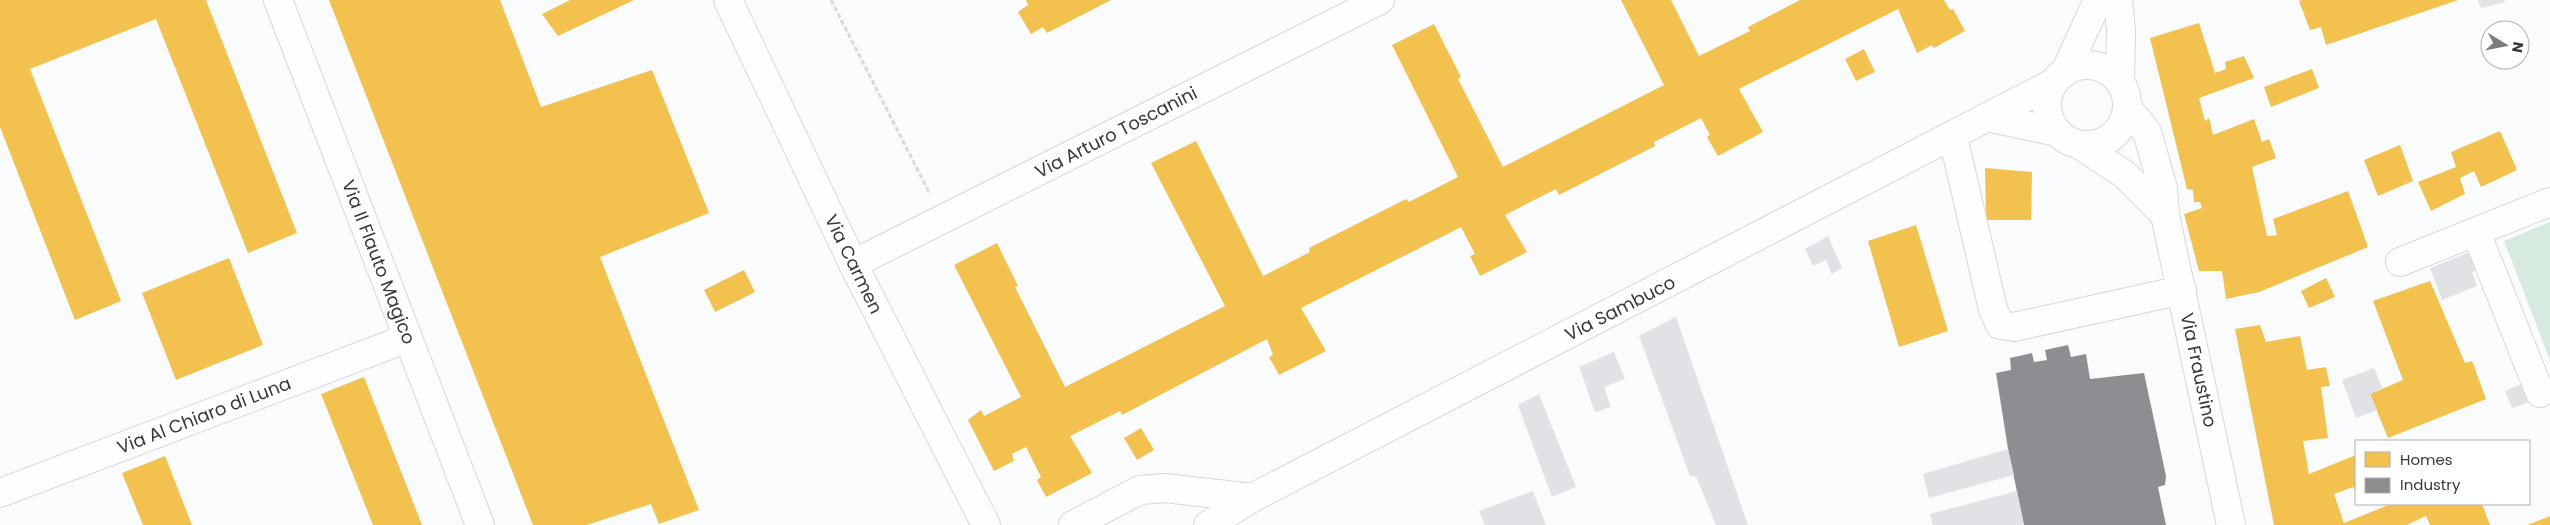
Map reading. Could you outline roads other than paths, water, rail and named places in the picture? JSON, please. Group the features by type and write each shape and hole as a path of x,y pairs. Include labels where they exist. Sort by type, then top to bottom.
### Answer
{"street":[{"name":"Via Il Flauto Magico","path":"278,0 480,525"},
{"name":"Via Carmen","path":"728,0 853,264 986,525"},
{"name":"Via Arturo Toscanini","path":"853,264 1380,0"},
{"path":"2098,0 2060,77 2048,97 2047,108 2050,121 2069,138 2124,174 2165,216"},
{"path":"1987,117 2094,145 2106,140 2117,132 2124,120 2118,0"},
{"path":"2060,77 2076,66 2089,65 2107,71 2124,95"},
{"name":"Via Sambuco","path":"1208,525 1252,498 1953,137 2060,77"},
{"name":"Via Fraustino","path":"2124,95 2147,132 2163,188 2165,216 2231,525"},
{"path":"1953,137 1993,309 2000,325 2014,327 2182,290"},
{"path":"2400,262 2550,202"},
{"path":"2476,232 2540,393"},
{"name":"Via Al Chiaro di Luna","path":"0,492 408,338"},
{"path":"1073,525 1140,490 1165,488 1252,498"}]}
